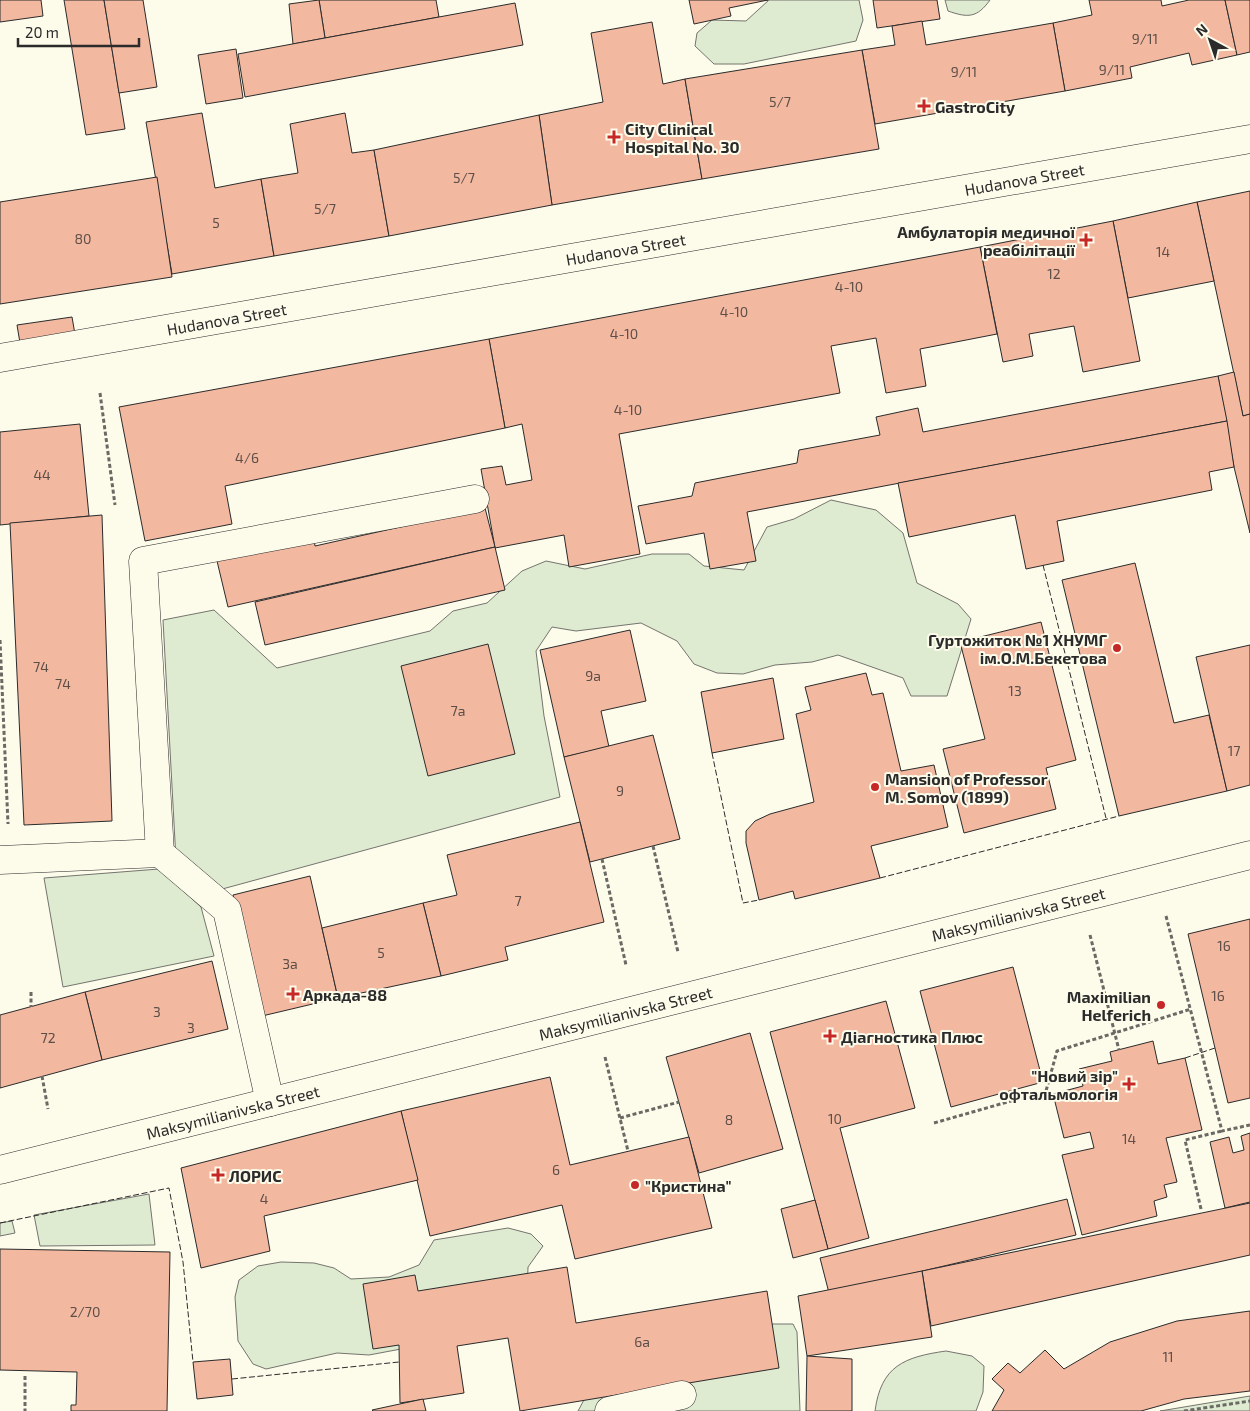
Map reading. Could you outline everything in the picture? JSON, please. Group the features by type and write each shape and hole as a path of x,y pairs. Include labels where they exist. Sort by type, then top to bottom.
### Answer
{"street":[{"name":"Hudanova Street","path":"0,358 1250,139"},
{"path":"160,853 143,562 474,499"},
{"path":"5,860 160,853 227,910 270,1102"},
{"name":"Maksymilianivska Street","path":"0,1170 1250,855"},
{"path":"609,1411 682,1395"}],"path":[{"path":"100,393 115,504"},
{"path":"0,640 5,860"},
{"path":"653,846 678,952"},
{"path":"602,859 626,965"},
{"path":"1166,916 1222,1131"},
{"path":"1090,935 1119,1050"},
{"path":"30,992 31,1007"},
{"path":"934,1123 1046,1091 1057,1050 1191,1010"},
{"path":"605,1057 628,1151"},
{"path":"42,1076 48,1109"},
{"path":"620,1118 679,1102"},
{"path":"1201,1209 1185,1140 1250,1125"},
{"path":"25,1376 25,1411"},
{"path":"1184,1411 1250,1400"}],"green space":[{"path":"769,0 859,0 863,20 856,41 744,64 714,64 695,46 697,33 712,20 746,21"},
{"path":"945,0 990,0 976,13 961,15 948,11"},
{"path":"831,500 876,510 903,533 917,583 958,604 971,619 947,696 911,696 903,678 838,655 812,662 775,665 743,674 717,673 694,664 677,641 641,623 576,631 552,627 536,651 544,716 560,797 215,891 176,860 163,620 214,610 277,668 430,631 453,611 487,603 522,571 546,561 585,569 652,554 689,554 704,566 744,570 767,527 794,519"},
{"path":"159,869 201,907 214,956 63,987 44,878"},
{"path":"149,1194 155,1245 40,1246 34,1215"},
{"path":"12,1221 15,1233 0,1236 0,1223"},
{"path":"508,1228 531,1234 543,1246 528,1267 527,1298 401,1349 369,1355 337,1353 266,1369 253,1364 238,1341 235,1297 239,1280 258,1266 281,1262 314,1263 334,1268 351,1279 389,1277 419,1265 434,1240"},
{"path":"733,1324 793,1324 797,1332 800,1411 578,1411 593,1383"},
{"path":"946,1351 972,1356 984,1366 983,1392 976,1411 875,1411 883,1383 897,1366 931,1353"},
{"path":"1250,1396 1250,1411 1160,1411"}],"building":[{"path":"0,0 41,0 43,16 0,22"},
{"path":"64,0 104,0 125,129 86,135"},
{"path":"104,0 143,0 157,87 119,93"},
{"path":"319,0 436,0 439,17 325,38"},
{"path":"319,0 325,38 293,44 289,4"},
{"path":"689,0 768,0 729,8 731,16 694,24"},
{"path":"873,0 937,0 940,19 877,28"},
{"path":"1089,0 1161,0 1162,6 1189,0 1225,0 1237,55 1192,65 1189,53 1130,67 1132,78 1065,91 1053,23 1092,15"},
{"path":"1225,0 1250,0 1250,52 1237,55"},
{"path":"515,3 523,45 245,97 238,54"},
{"path":"922,21 926,45 1053,23 1065,91 875,124 862,50 895,45 892,26"},
{"path":"652,22 663,84 685,79 702,179 552,205 539,115 603,102 591,33"},
{"path":"236,49 243,98 206,104 198,55"},
{"path":"862,50 879,149 702,179 685,79"},
{"path":"202,113 215,188 261,179 274,256 172,274 146,122"},
{"path":"345,113 352,153 374,150 389,236 274,256 261,179 298,173 290,124"},
{"path":"539,115 552,205 389,236 374,150"},
{"path":"157,177 172,277 0,304 0,202"},
{"path":"1250,191 1250,414 1243,416 1197,202"},
{"path":"1197,202 1214,281 1128,298 1113,221"},
{"path":"1113,221 1140,361 1083,372 1074,326 1029,334 1033,356 1003,362 980,247"},
{"path":"980,247 997,334 920,349 926,386 886,393 876,338 831,346 840,393 619,434 640,554 569,567 564,535 495,548 481,469 502,466 506,485 532,480 522,424 505,428 489,339"},
{"path":"72,317 76,340 21,349 17,325"},
{"path":"489,339 505,428 225,486 232,524 145,541 119,407"},
{"path":"1234,372 1243,416 1250,414 1250,533 1234,467 1218,376"},
{"path":"1218,376 1227,421 747,512 756,561 710,569 704,533 646,544 638,506 692,496 695,483 797,463 799,450 880,435 876,417 918,408 923,432"},
{"path":"1227,421 1234,467 1209,472 1212,490 1057,521 1064,561 1026,569 1015,515 909,537 898,483"},
{"path":"80,424 89,516 0,525 0,432"},
{"path":"485,508 495,547 228,607 217,561 314,540 315,546"},
{"path":"102,515 112,821 24,825 10,523"},
{"path":"495,547 505,590 265,645 255,602"},
{"name":"Гуртожиток №1 ХНУМГ ім.О.М.Бекетова","path":"1135,563 1174,723 1209,715 1227,791 1119,816 1062,580"},
{"path":"1041,622 1076,760 1046,768 1056,809 964,833 943,749 985,739 960,642"},
{"path":"630,630 646,701 601,711 609,747 564,757 540,650"},
{"path":"488,644 515,754 428,776 401,666"},
{"path":"1250,645 1250,785 1227,791 1196,657"},
{"name":"Mansion of Professor M. Somov (1899)","path":"866,673 872,695 883,693 901,771 934,765 948,827 871,846 880,878 795,899 793,891 759,900 746,843 746,831 755,821 770,814 814,802 796,714 811,710 805,687"},
{"path":"773,678 784,739 712,753 701,692"},
{"path":"653,735 680,839 590,862 564,757"},
{"path":"580,822 604,922 505,947 508,960 441,976 423,903 457,895 447,855"},
{"path":"310,876 338,998 262,1016 233,895"},
{"path":"423,903 441,976 338,998 322,928"},
{"path":"1250,919 1250,1098 1228,1103 1188,934"},
{"path":"212,961 228,1029 102,1060 85,992"},
{"path":"1013,967 1043,1082 951,1107 920,991"},
{"path":"85,992 102,1060 0,1088 0,1015"},
{"path":"886,1001 915,1108 840,1128 869,1238 828,1249 770,1032"},
{"path":"750,1033 783,1149 699,1173 666,1057"},
{"path":"1153,1041 1158,1064 1185,1058 1202,1130 1166,1138 1177,1182 1164,1185 1167,1197 1154,1201 1157,1216 1082,1235 1062,1155 1094,1148 1090,1132 1064,1138 1053,1094 1083,1086 1079,1069 1112,1061 1110,1052"},
{"path":"550,1077 570,1165 689,1137 712,1228 575,1259 562,1205 430,1236 401,1111"},
{"path":"401,1111 418,1180 264,1216 270,1251 201,1268 181,1168"},
{"path":"1250,1133 1250,1202 1225,1208 1210,1142 1229,1137 1233,1153 1244,1150 1241,1136"},
{"path":"1067,1199 1076,1235 829,1293 820,1258"},
{"path":"815,1200 828,1249 793,1258 781,1209"},
{"path":"1250,1203 1250,1255 931,1326 922,1271"},
{"path":"0,1249 170,1252 167,1411 71,1411 71,1405 76,1405 77,1372 0,1370"},
{"path":"567,1267 576,1323 767,1291 779,1368 520,1411 508,1338 457,1346 464,1393 400,1403 399,1345 373,1349 363,1284 415,1275 418,1291"},
{"path":"922,1271 932,1337 807,1356 798,1296"},
{"path":"1250,1311 1250,1391 1184,1399 1141,1411 992,1411 1004,1390 992,1379 1008,1363 1020,1373 1045,1350 1064,1369 1110,1342 1177,1321"},
{"path":"807,1356 852,1359 852,1411 806,1411"},
{"path":"230,1359 233,1395 197,1399 193,1362"},
{"path":"423,1399 426,1411 372,1410"}],"fence":[{"path":"1043,565 1106,818"},
{"path":"712,753 743,903 759,900"},
{"path":"880,878 1119,816"},
{"path":"1185,1058 1215,1048"},
{"path":"0,1223 169,1188 183,1262 193,1362"},
{"path":"232,1379 399,1362"}],"place":[{"name":"GastroCity","path":"924,106"},
{"name":"City Clinical Hospital No. 30","path":"614,137"},
{"name":"Амбулаторія медичної реабілітації","path":"1086,240"},
{"name":"Гуртожиток №1 ХНУМГ ім.О.М.Бекетова","path":"1117,648"},
{"name":"Mansion of Professor M. Somov (1899)","path":"875,787"},
{"name":"Аркада-88","path":"293,994"},
{"name":"Maximilian Helferich","path":"1161,1005"},
{"name":"Діагностика Плюс","path":"830,1036"},
{"name":"\"Новий зір\" офтальмологія","path":"1129,1084"},
{"name":"ЛОРИС","path":"218,1175"},
{"name":"\"Кристина\"","path":"635,1185"}]}
